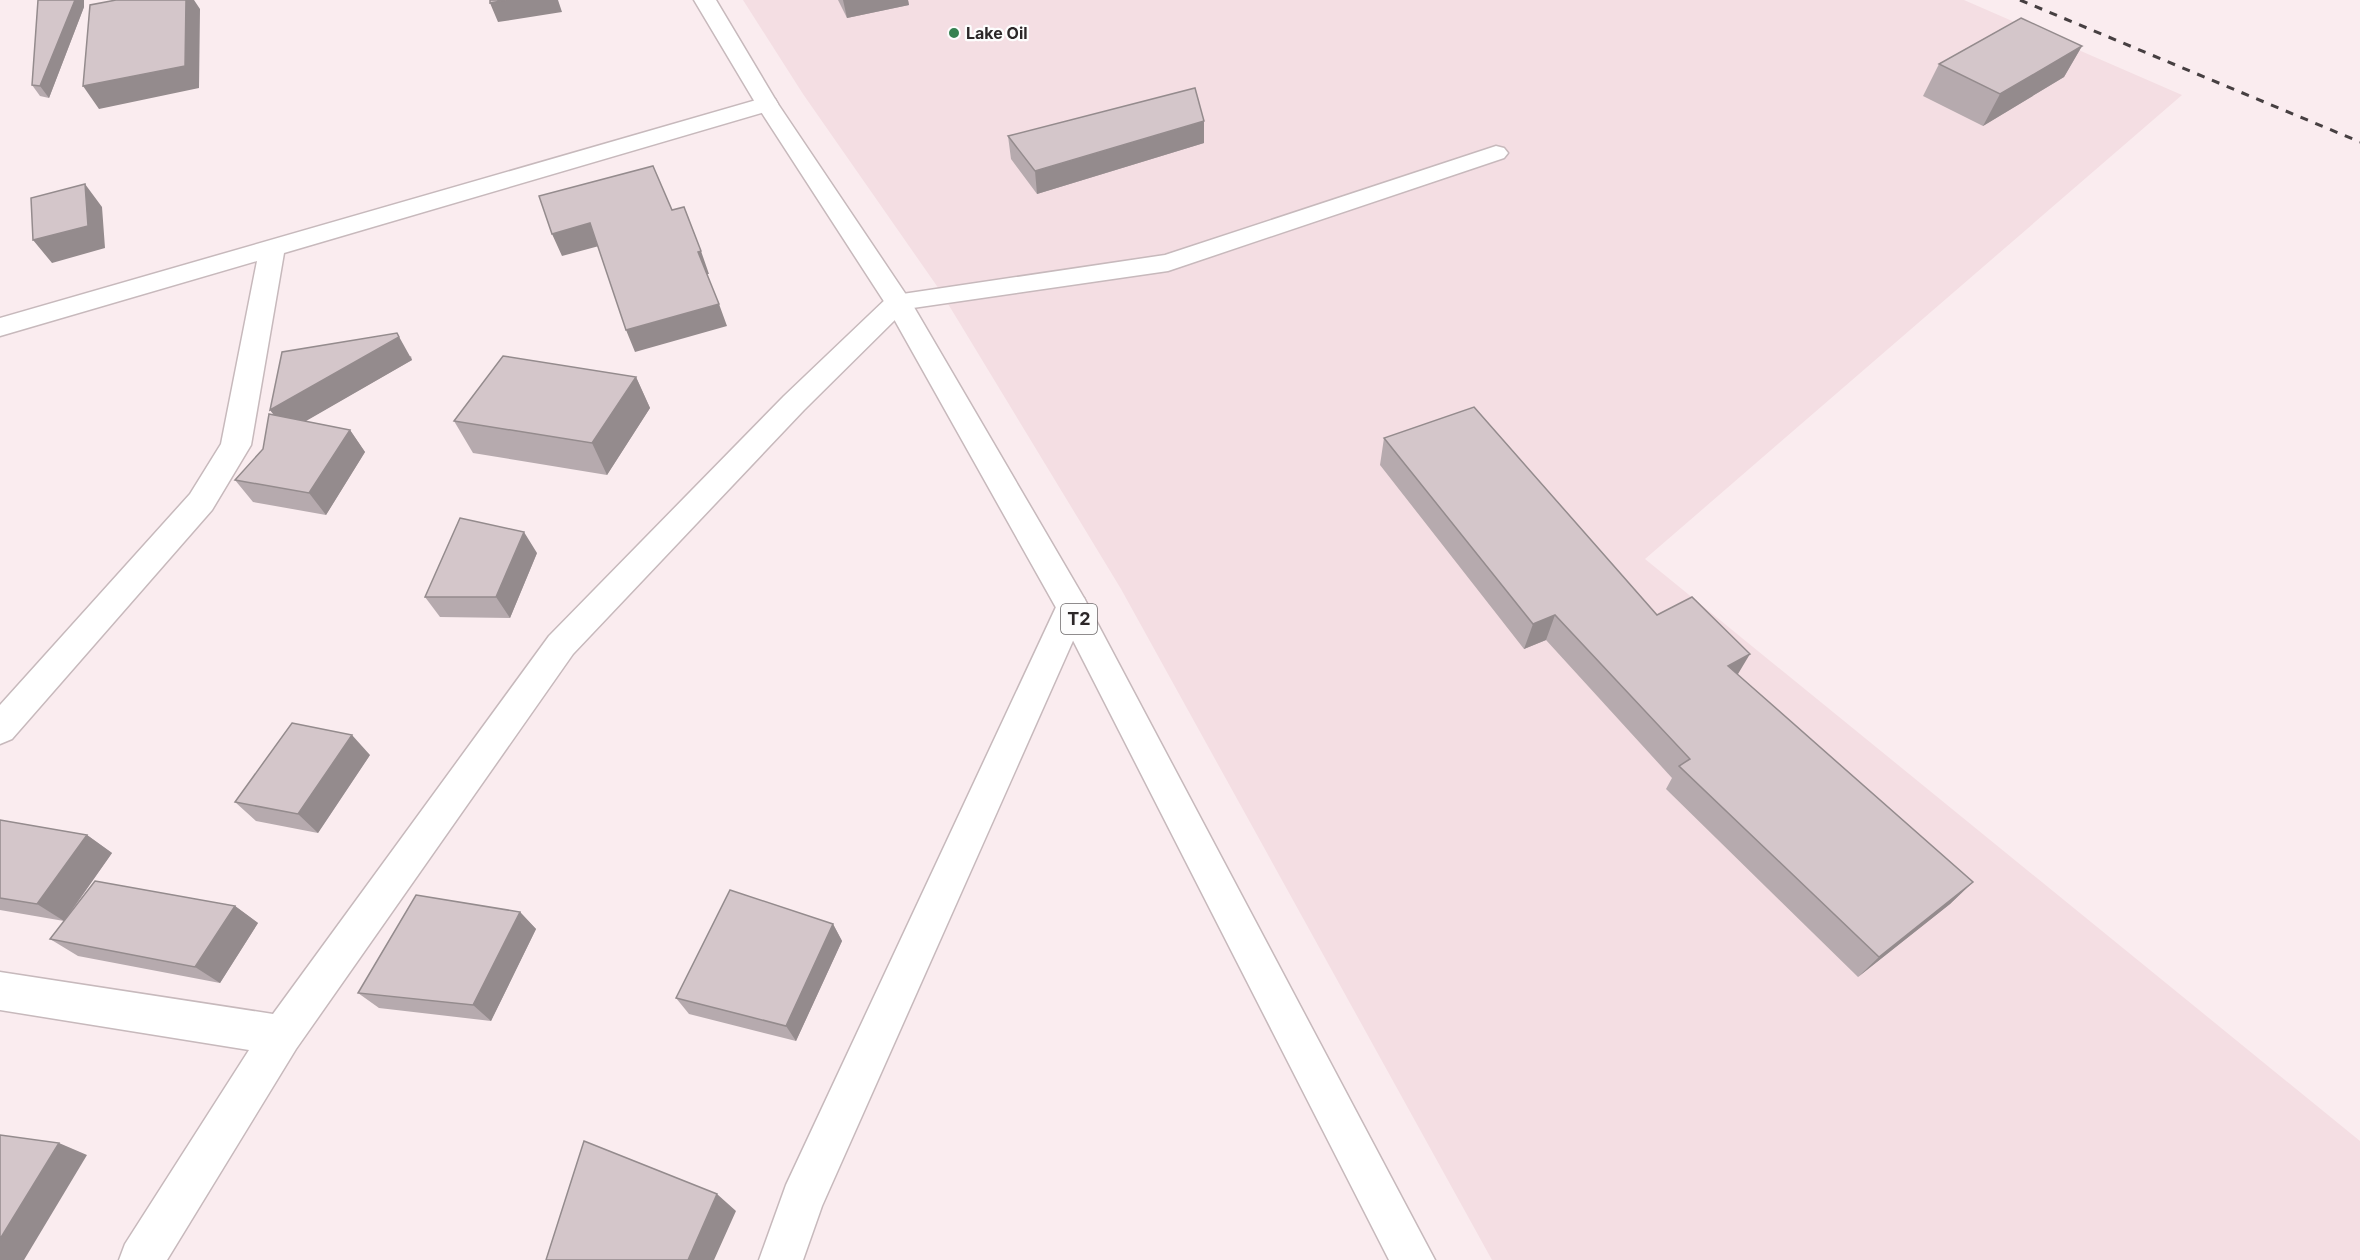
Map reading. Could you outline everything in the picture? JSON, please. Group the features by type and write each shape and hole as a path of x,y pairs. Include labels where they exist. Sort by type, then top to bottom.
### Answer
{"main road":[{"name":"T2","path":"705,0 767,104 898,302 1072,607 1413,1260"},
{"path":"0,327 767,104"},
{"path":"141,1260 282,1035 561,645 794,403 898,302 1168,263 1496,153"},
{"path":"0,729 201,502 237,445 272,248"},
{"path":"782,1260 802,1201 1072,607"},
{"path":"0,992 282,1035"}],"shaded area":[{"path":"743,0 1964,0 2182,95 1645,559 2360,1141 2360,1260 1492,1260 1121,589 939,289 803,94"}],"building":[{"path":"38,0 75,0 40,86 32,85"},
{"path":"116,0 186,0 185,66 83,86 90,5"},
{"path":"490,0 506,0 490,3"},
{"path":"2021,18 2082,46 2000,94 1939,64"},
{"path":"1195,88 1204,121 1035,171 1008,136"},
{"path":"653,166 672,210 684,207 701,251 698,252 719,304 626,330 590,223 552,234 539,196"},
{"path":"85,184 88,226 33,240 31,198"},
{"path":"397,333 399,337 270,410 282,352"},
{"path":"503,356 636,377 592,443 454,421"},
{"path":"1474,407 1657,615 1692,597 1750,654 1728,666 1973,882 1879,957 1679,766 1690,759 1555,615 1533,624 1384,438"},
{"path":"269,414 350,430 309,493 235,480 263,449"},
{"path":"460,518 524,532 496,597 425,597"},
{"path":"292,723 352,735 298,814 235,802"},
{"path":"0,820 87,835 37,904 0,898"},
{"path":"95,881 235,906 195,967 50,939"},
{"path":"730,890 833,924 786,1026 676,998"},
{"path":"416,895 520,912 473,1005 358,993"},
{"path":"0,1135 59,1143 0,1239"},
{"path":"584,1141 717,1194 688,1260 546,1260"}],"railway":[{"path":"2020,0 2360,142"}],"place":[{"name":"Lake Oil","path":"954,33"}]}
